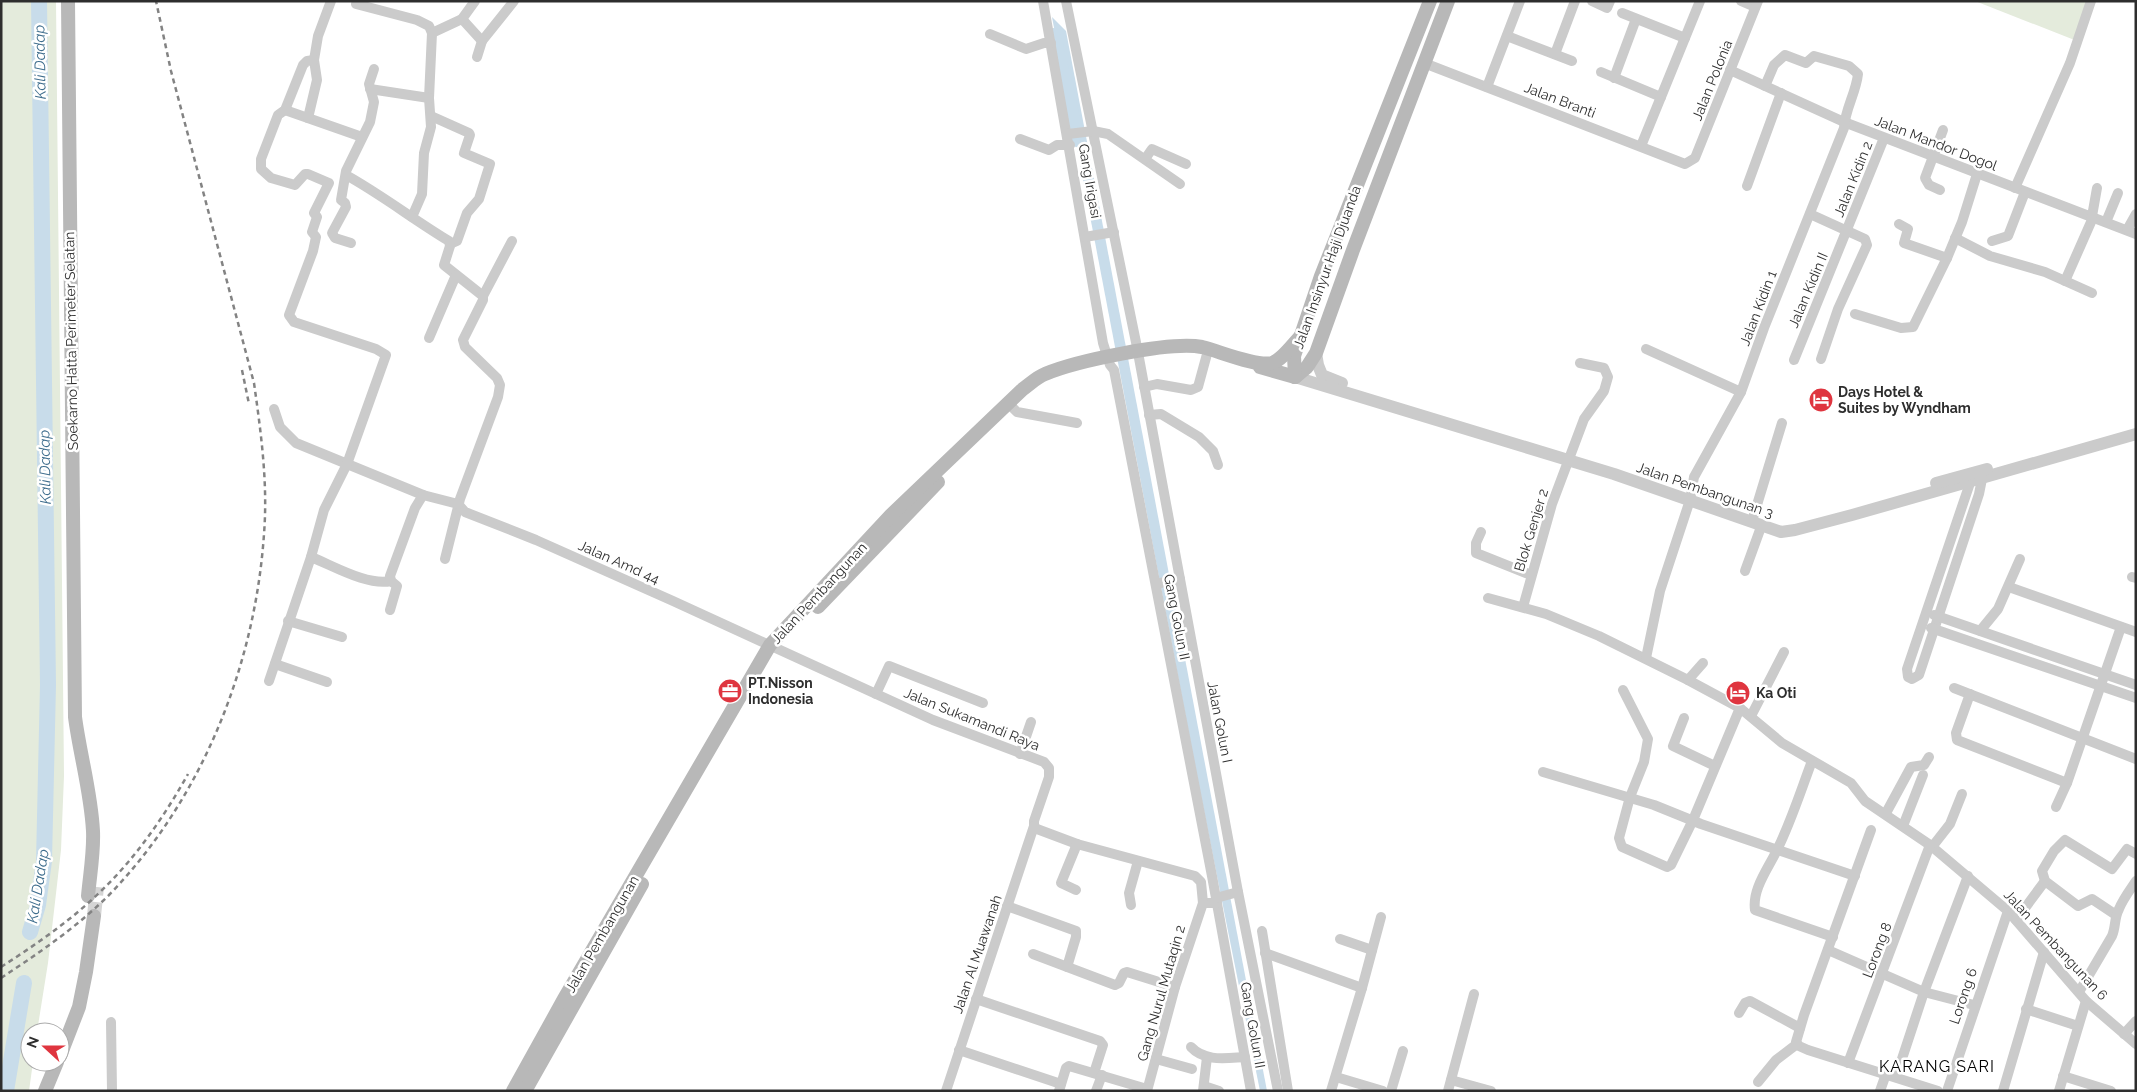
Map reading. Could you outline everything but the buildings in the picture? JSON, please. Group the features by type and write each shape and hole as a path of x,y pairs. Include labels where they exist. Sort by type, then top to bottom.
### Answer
{"main road":[{"name":"Soekarno Hatta Perimeter Selatan","path":"68,1 75,680 80,715 98,796 101,848 93,892"},
{"name":"Jalan Insinyur Haji Djuanda","path":"1295,377 1294,356 1334,242 1430,1"},
{"name":"Jalan Insinyur Haji Djuanda","path":"1295,377 1307,367 1316,353 1353,250 1448,1"},
{"path":"1334,242 1343,241 1353,250"},
{"name":"Jalan Pembangunan","path":"1137,356 1177,346 1200,347 1252,361 1270,363 1280,357 1300,337"},
{"name":"Jalan Pembangunan","path":"513,1091 564,999 774,647 891,515 1023,389 1042,375 1065,367 1163,352 1182,351 1207,354 1295,377"},
{"name":"Jalan Pembangunan","path":"525,1091 774,647 1012,407 1045,382 1111,361"},
{"path":"65,1022 75,990 89,919 81,999 70,1032"},
{"path":"40,1091 46,1072"},
{"path":"45,1091 53,1072"}],"street":[{"path":"308,118 317,80 314,60 318,36 331,1"},
{"path":"432,34 462,19 474,1"},
{"path":"477,57 482,41 514,1"},
{"name":"Gang Irigasi","path":"1043,1 1071,133 1070,145 1089,237 1103,343 1111,361"},
{"name":"Jalan Golun I","path":"1066,1 1089,131 1144,387 1177,580 1237,892 1278,1091"},
{"path":"1487,86 1520,1"},
{"path":"1556,54 1575,1"},
{"path":"1592,1 1607,8 1610,1"},
{"path":"1641,146 1700,1"},
{"path":"1741,1 1757,4"},
{"path":"2014,188 2070,63 2091,1"},
{"path":"356,4 417,20 429,26 432,34 429,137 424,152 422,194 412,217"},
{"name":"Jalan Polonia","path":"1685,164 1696,158 1757,4"},
{"path":"1622,13 1685,38"},
{"path":"462,19 482,41"},
{"path":"1614,78 1636,19"},
{"path":"990,34 1026,49 1044,43 1051,43"},
{"path":"1506,36 1572,61"},
{"name":"Jalan Kidin 1","path":"1646,658 1660,591 1690,497 1694,477 1741,392 1764,328 1844,128 1845,116 1857,86 1858,74 1849,66 1814,56 1806,64 1785,55 1774,65 1765,86"},
{"path":"269,680 311,557 324,510 347,464 386,355 376,349 294,322 290,319 289,315 316,237 312,232 317,217 314,213 329,183 305,174 295,185 271,178 261,169 261,159 278,115 285,110 303,65 307,60 314,60"},
{"name":"Jalan Branti","path":"1424,63 1685,164"},
{"path":"351,243 335,238 332,234 346,207 345,202 341,200 346,175 370,122 374,102 369,84 374,69"},
{"name":"Jalan Mandor Dogol","path":"1730,70 1844,122 2131,232"},
{"path":"1600,72 1661,97"},
{"path":"370,89 429,98"},
{"path":"1747,186 1780,93"},
{"path":"285,110 362,137"},
{"path":"431,116 469,133 464,153 490,164 479,199 467,213 457,241 450,244"},
{"path":"1940,190 1928,185 1926,178 1942,130"},
{"path":"1071,133 1089,131 1108,134 1180,184"},
{"name":"Jalan Kidin 2","path":"1847,231 1884,138"},
{"path":"1020,139 1049,150 1057,145 1070,145"},
{"path":"1145,159 1152,149 1186,164"},
{"path":"1855,314 1901,328 1913,327 1947,258 1977,174"},
{"path":"346,175 380,194 450,244"},
{"path":"2064,281 2091,222 2097,188"},
{"path":"1992,241 2008,236 2025,192"},
{"path":"2106,222 2118,192"},
{"path":"1810,214 1865,239 1867,245 1838,309 1821,359"},
{"path":"2131,232 2136,214"},
{"path":"1899,224 1908,230 1904,243 1947,258"},
{"name":"Jalan Kidin II","path":"1794,360 1847,231"},
{"path":"1089,237 1110,233"},
{"path":"1955,238 1990,256 2045,272 2092,293"},
{"path":"445,559 458,504 498,397 500,384 497,378 465,347 463,340 483,300 483,296 512,241"},
{"path":"450,244 444,265 483,296"},
{"path":"428,338 456,275"},
{"path":"1646,348 1741,392"},
{"name":"Jalan Pembangunan 3","path":"1316,353 1322,375 1330,380 1690,497 1781,532 1796,530 1974,480 2136,427"},
{"path":"1144,387 1156,384 1191,390 1198,387 1207,354"},
{"name":"Gang Golun II","path":"1111,361 1158,583 1212,876 1218,899 1251,1091"},
{"name":"Blok Genjer 2","path":"1523,607 1552,504 1584,419 1604,391 1608,377 1604,368 1580,363"},
{"name":"Jalan Pembangunan 3","path":"1295,377 1570,457"},
{"path":"1012,407 1017,412 1077,423"},
{"name":"Jalan Amd 44","path":"274,409 280,427 296,442 423,495 458,504 465,512 570,555 774,647"},
{"path":"1149,415 1161,414 1199,437 1213,451 1218,465"},
{"path":"1745,571 1782,423"},
{"name":"Jalan Pembangunan 3","path":"2046,456 2136,434"},
{"path":"1974,480 1980,494 1936,630 1919,675 1912,679 1908,677 1907,669 1974,480"},
{"path":"1974,480 1980,494"},
{"path":"390,610 397,586 391,581 390,576 414,508 423,495"},
{"path":"1481,532 1476,543 1476,553 1531,575"},
{"path":"311,557 369,580 380,583 391,581"},
{"path":"1980,630 1998,609 2020,559"},
{"path":"1158,583 1177,580"},
{"path":"2009,587 2136,632"},
{"name":"Jalan Pembangunan 6","path":"1488,598 1546,614 1646,658 1740,708 1782,743 1851,783 1865,801 1886,813 1931,846 2008,912 2086,1001 2136,1044"},
{"path":"1926,612 2136,686"},
{"path":"288,621 342,637"},
{"path":"1922,624 2136,698"},
{"path":"2056,807 2067,783 2122,627"},
{"name":"Jalan Sukamandi Raya","path":"774,647 933,720 1044,762 1049,768 1049,777 1034,826"},
{"path":"1751,716 1784,652"},
{"path":"1688,680 1703,663"},
{"path":"275,664 327,682"},
{"path":"876,694 889,666 983,703"},
{"path":"1954,688 2136,760"},
{"path":"1623,690 1648,739 1644,762 1630,798 1619,838 1622,847 1667,867 1671,865 1693,820 1740,708"},
{"path":"1970,694 1956,733 1957,740 2067,783"},
{"path":"1684,718 1673,746 1716,766"},
{"path":"1020,754 1031,722"},
{"path":"1886,813 1911,767 1924,765 1929,757"},
{"path":"1812,761 1777,850 1764,873 1754,901 1755,910 1833,936"},
{"path":"1543,772 1630,798 1855,876"},
{"path":"1903,826 1923,774"},
{"name":"Lorong 8","path":"1848,1064 1931,846 1950,824 1962,794"},
{"path":"1034,826 1077,844 1195,876 1201,882 1203,903 1237,892"},
{"name":"Jalan Al Muawanah","path":"946,1091 1031,830 1034,826"},
{"path":"1758,1082 1776,1060 1797,1044 1800,1028 1871,830"},
{"path":"2116,915 2092,899 2078,906 2045,881 2042,872 2062,841 2067,841 2112,869 2128,848 2136,854"},
{"path":"1076,890 1061,883 1077,844"},
{"path":"1131,904 1130,893 1138,861"},
{"path":"1201,882 1207,881 1212,876"},
{"path":"1896,1077 1924,992 1968,876"},
{"path":"2016,920 2045,881"},
{"path":"2078,992 2112,936 2116,927 2116,915 2136,882"},
{"name":"Gang Nurul Mutaqin 2","path":"1147,1090 1175,987 1203,903"},
{"path":"1007,906 1076,931 1076,937 1066,967"},
{"name":"Lorong 6","path":"1947,1091 1974,1005 2008,912"},
{"path":"1331,1091 1381,917"},
{"path":"1262,931 1288,1091"},
{"path":"1340,939 1372,950"},
{"path":"1828,950 1924,992 1974,1005"},
{"path":"2003,1091 2044,952"},
{"path":"1265,953 1362,988"},
{"path":"1033,954 1115,984 1119,983 1124,972 1127,972 1175,987"},
{"path":"1448,1091 1474,994"},
{"path":"976,999 1100,1041 1103,1045 1096,1091"},
{"path":"1739,1013 1745,1003 1750,1001 1800,1028"},
{"path":"2059,1091 2086,1001"},
{"path":"2026,1009 2078,1026"},
{"path":"2124,1034 2136,1021"},
{"path":"111,1022 112,1091"},
{"path":"1797,1044 1808,1050 1848,1064 1938,1091"},
{"path":"1191,1047 1197,1054 1207,1057 1245,1057"},
{"path":"959,1050 1060,1088 1068,1066 1147,1090"},
{"path":"1391,1091 1403,1051"},
{"path":"1207,1057 1203,1088 1219,1091"},
{"path":"1156,1059 1192,1069"},
{"path":"1880,1091 1886,1074"},
{"path":"2063,1076 2111,1091"},
{"path":"1336,1077 1383,1091"},
{"path":"1451,1080 1491,1091"}],"green space":[{"path":"1,1 56,1 64,776 61,850 48,963 39,1022 20,1022 20,1072 32,1072 29,1091 1,1091"},
{"path":"1975,1 2095,1 2077,41"}],"water":[{"path":"1052,17 1066,31 1267,1091 1260,1091 1196,771"}],"waterway":[{"name":"Kali Dadap","path":"30,932 38,905 44,861 48,685 39,1"},
{"path":"1053,36 1077,139"},
{"name":"Kali Dadap","path":"6,1091 24,983"}],"tunnel":[{"path":"94,916 97,887"}],"railway":[{"path":"1,978 57,939 97,907 142,857 171,817 197,773 218,728 236,681 249,633 259,583 264,534 265,496 261,439 254,383 171,71 156,1"},
{"path":"242,370 249,404"},
{"path":"1,967 64,923 88,904 112,880 148,837 188,774"}],"place":[{"name":"Days Hotel & Suites by Wyndham","path":"1821,400"},
{"name":"PT.Nisson Indonesia","path":"730,691"},
{"name":"Ka Oti","path":"1738,693"}],"district":[{"name":"KARANG SARI","path":"1937,1066"}]}
